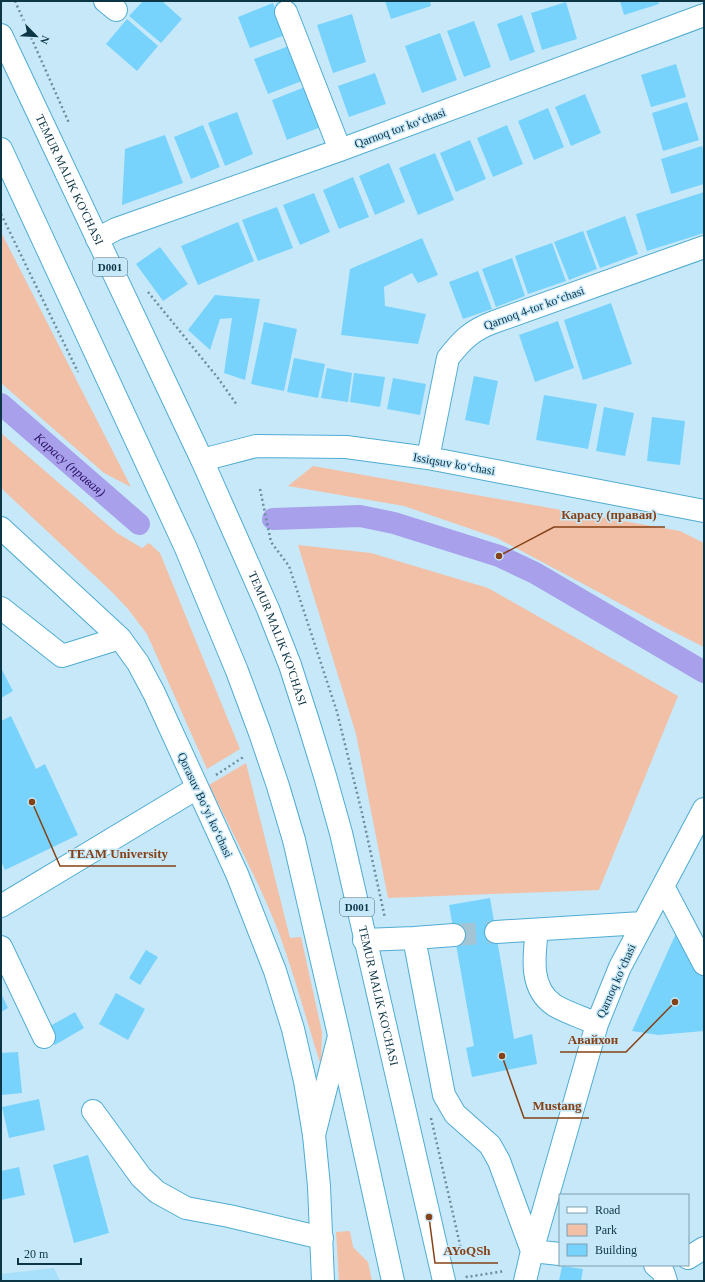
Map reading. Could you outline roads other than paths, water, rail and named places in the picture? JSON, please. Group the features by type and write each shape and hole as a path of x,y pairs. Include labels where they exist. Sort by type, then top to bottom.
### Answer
{"main road":[{"path":"701,1 704,11"},
{"path":"286,12 340,150"},
{"name":"Qarnoq tor koʻchasi","path":"96,239 116,229 340,150 704,15"},
{"name":"TEMUR MALIK KO'CHASI","path":"1,35 96,239 202,460 239,542 282,644 308,720 340,833 444,1281"},
{"path":"1,149 185,546 237,671 260,733 294,840 393,1281"},
{"name":"Qarnoq 4-tor koʻchasi","path":"428,458 448,358 469,334 480,327 704,247"},
{"name":"Issiqsuv koʻchasi","path":"202,460 256,446 346,447 428,458 704,511"},
{"name":"Qorasuv Bo‘yi koʻchasi","path":"1,528 120,638 138,663 154,693 237,874 276,971 293,1029 305,1081 314,1135 319,1186 323,1281"},
{"path":"1,608 62,656 120,638"},
{"path":"1,906 197,788"},
{"name":"Qarnoq koʻchasi","path":"525,1281 532,1251 597,1024 620,967 642,923 704,809"},
{"path":"663,886 704,964"},
{"path":"496,932 642,923"},
{"path":"537,930 534,955 535,974 541,992 554,1005 597,1024"},
{"path":"364,940 454,935"},
{"path":"414,938 444,1095 455,1114 490,1145 499,1160 532,1251 559,1254"},
{"path":"1,947 44,1037"},
{"path":"314,1135 339,1035"},
{"path":"93,1111 141,1177 157,1192 186,1208 229,1216 322,1238"},
{"path":"689,1257 704,1248"}],"waterway":[{"name":"Карасу (правая)","path":"1,404 139,524"},
{"name":"Карасу (правая)","path":"273,519 360,516 394,523 499,556 535,573 704,672"}],"tunnel":[{"path":"454,935 496,932"}],"place":[{"name":"Карасу (правая)","path":"499,556"},
{"name":"TEAM University","path":"32,802"},
{"name":"Авайхон","path":"675,1002"},
{"name":"Mustang","path":"502,1056"},
{"name":"AYoQSh","path":"429,1217"}]}
